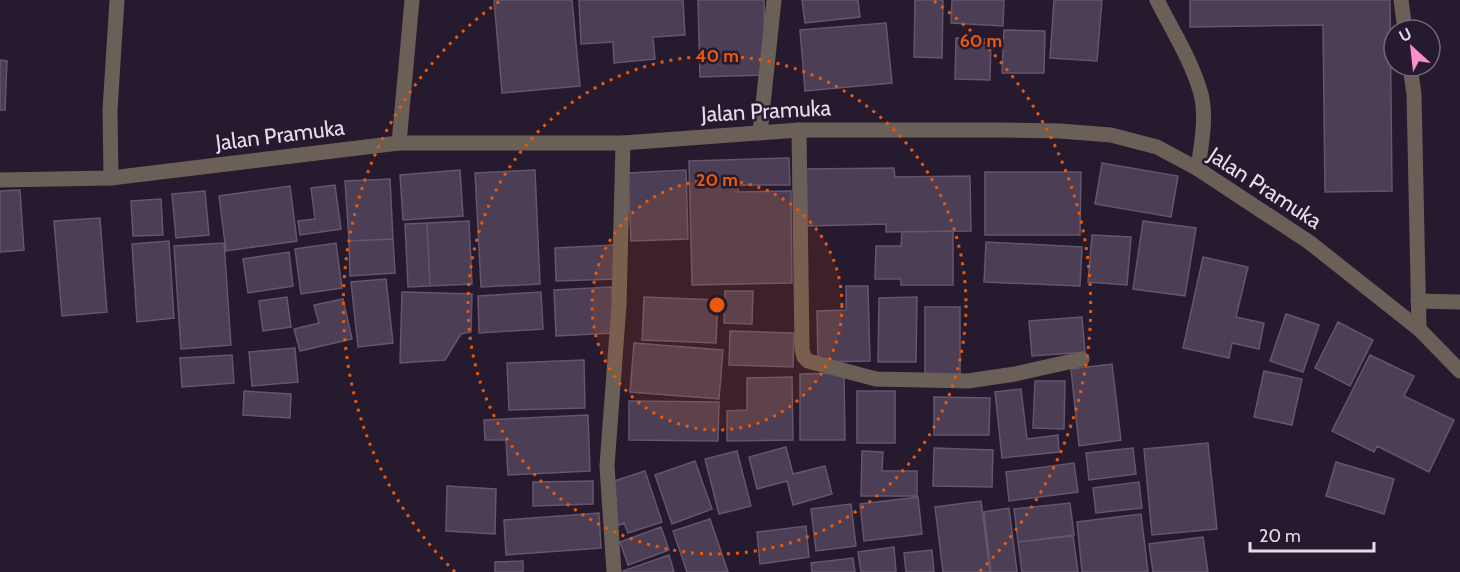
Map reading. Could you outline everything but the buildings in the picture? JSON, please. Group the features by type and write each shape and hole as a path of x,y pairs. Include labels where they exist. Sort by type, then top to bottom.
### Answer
{"street":[{"path":"111,178 110,110 117,0"},
{"path":"399,143 412,0"},
{"path":"760,133 774,0"},
{"path":"1157,0 1191,68 1201,95 1204,126 1198,169"},
{"path":"1401,0 1403,18"},
{"path":"1412,78 1414,94 1419,329"},
{"name":"Jalan Pramuka","path":"0,180 111,178 399,143 623,143 799,130 999,129 1111,135 1157,147 1198,169 1309,242 1419,329 1460,371"},
{"path":"799,130 802,349 808,361 876,379 968,381 1015,374 1082,359"},
{"path":"614,572 607,466 619,305 623,143"},
{"path":"1418,301 1460,302"}]}
